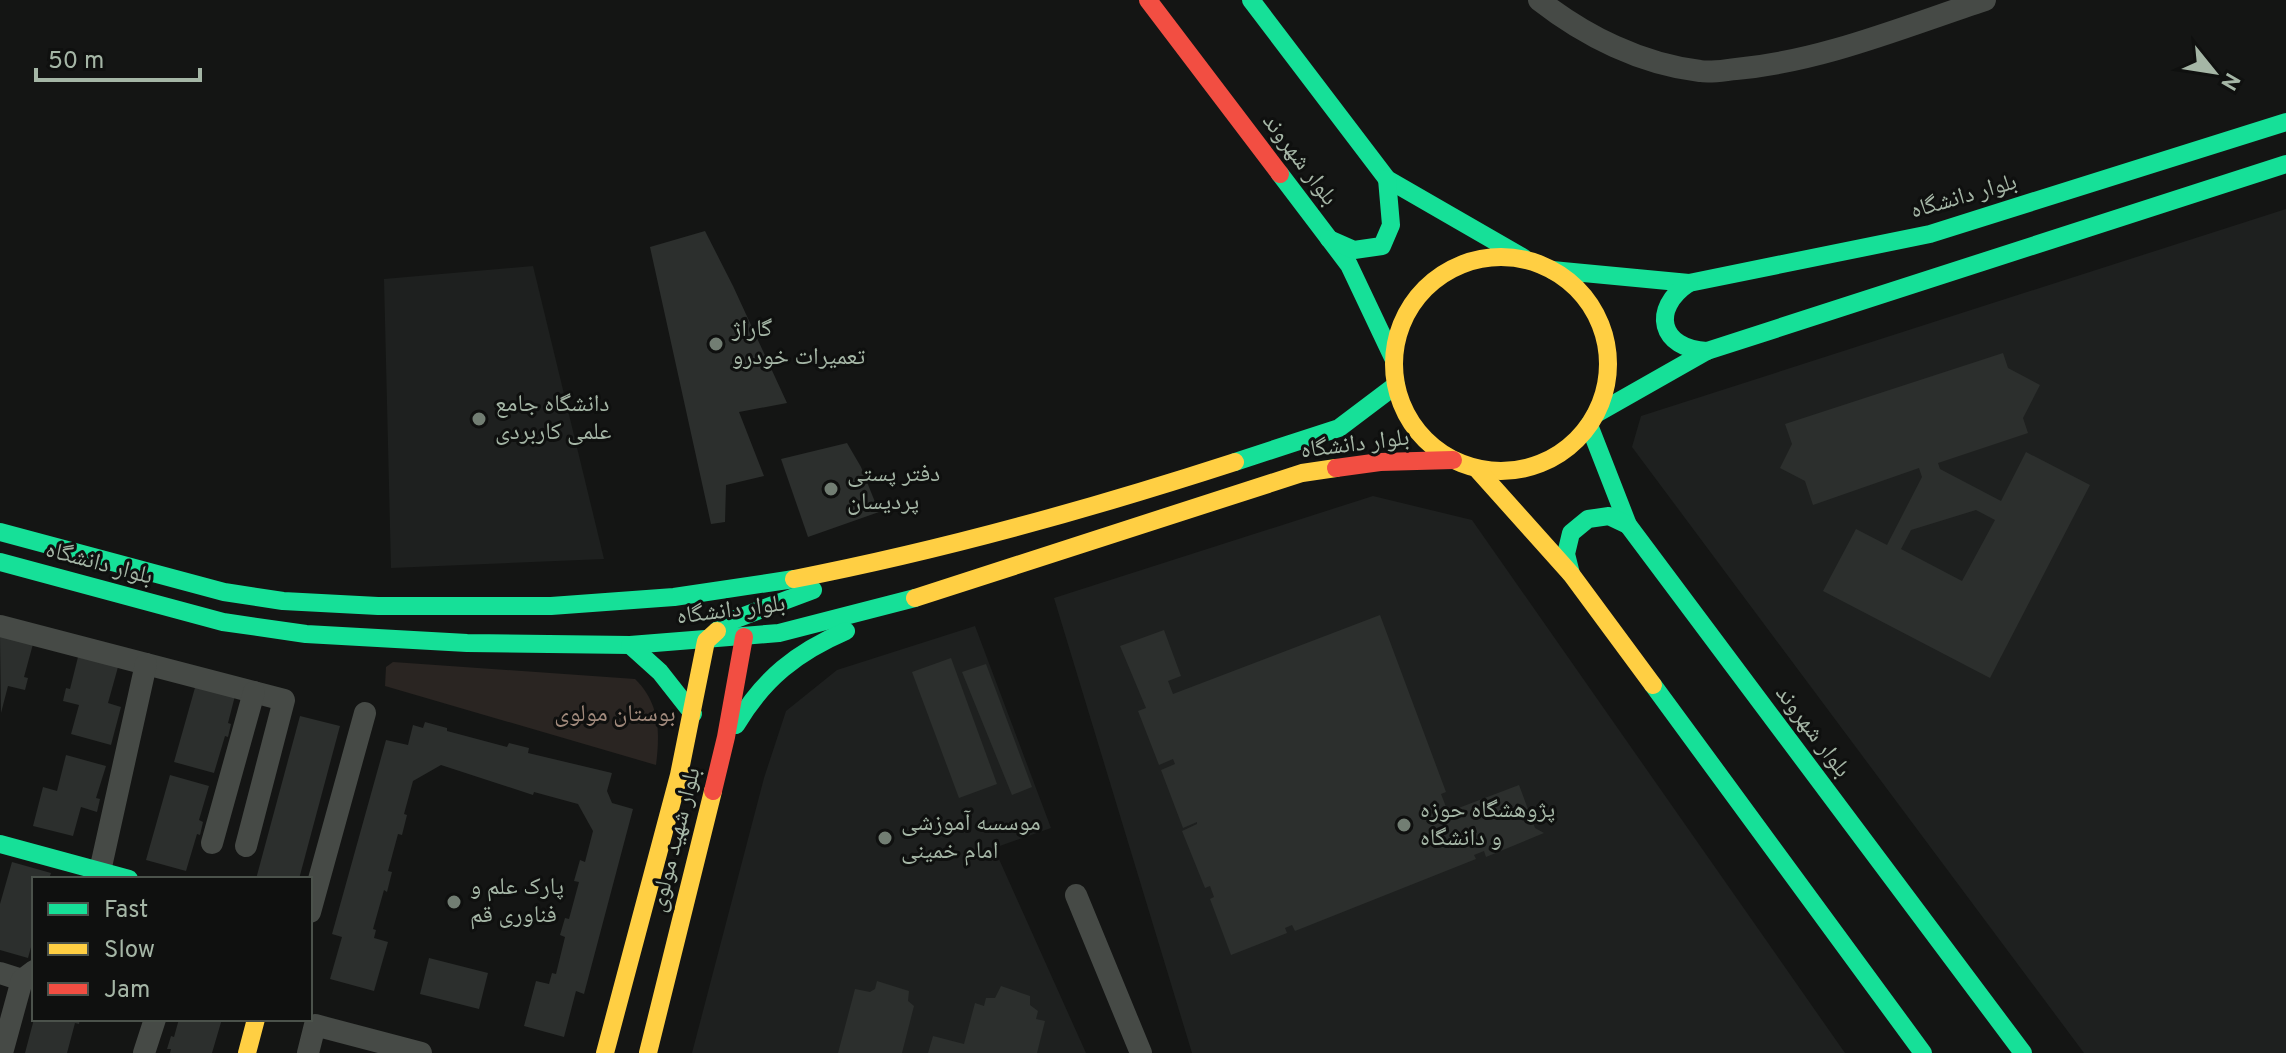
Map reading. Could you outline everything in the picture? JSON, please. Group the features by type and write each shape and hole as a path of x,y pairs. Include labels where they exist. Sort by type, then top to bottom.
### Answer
{"main road":[{"name":"بلوار شهروند","path":"1148,0 1349,265 1394,360"},
{"path":"1251,0 1387,179 1527,260 1552,270 1575,286 1592,307 1604,333 1608,360 1606,388 1592,419 1566,450 1546,462 1512,470 1477,469 1453,460 1433,447 1416,429 1396,385 1394,360 1399,333 1410,309 1427,287 1448,271 1473,261 1500,257 1527,260"},
{"name":"بلوار دانشگاه","path":"1552,270 1689,283 1930,234 2286,122"},
{"path":"1689,283 1672,295 1664,314 1665,325 1673,341 1680,347 1707,351 2286,164"},
{"path":"1329,239 1350,250 1364,252 1382,246 1391,225 1387,179"},
{"path":"1592,419 1707,351"},
{"name":"بلوار دانشگاه","path":"0,532 224,592 283,601 378,606 604,604 674,597 795,579 907,556 1165,485 1339,428 1396,385"},
{"name":"بلوار شهروند","path":"1592,419 1628,525 2023,1053"},
{"name":"بلوار دانشگاه","path":"0,562 223,622 306,634 467,643 630,645 706,641 779,633 944,591 1302,473 1380,462 1453,460"},
{"path":"1477,469 1571,574 1923,1053"},
{"path":"1571,574 1566,554 1571,533 1588,519 1609,516 1628,525"},
{"path":"706,641 720,620 801,596 865,565"},
{"path":"726,737 745,706 780,665 821,640 944,591"},
{"path":"604,604 630,615 683,614"},
{"path":"720,620 744,637"},
{"name":"بلوار شهید مولوی","path":"648,1053 726,737 744,637"},
{"name":"بلوار شهید مولوی","path":"605,1053 679,775 706,641"},
{"path":"630,645 660,672 693,714"},
{"path":"697,693 716,682 727,684 736,691"},
{"path":"0,844 121,877"},
{"path":"247,1053 255,1021"}],"street":[{"path":"1539,0 1559,16 1603,42 1640,57 1702,72 1776,65 1823,54 1985,0"},
{"path":"0,626 284,700 246,846"},
{"path":"100,871 146,664"},
{"path":"212,843 254,692"},
{"path":"312,905 365,713"},
{"path":"1076,895 1141,1053"},
{"path":"0,973 28,976 2,1053"},
{"path":"144,1053 154,1021"},
{"path":"308,1053 315,1025 421,1053"}],"shaded area":[{"path":"2286,209 2286,1053 2084,1053 1632,447 1641,416"},
{"name":"دانشگاه جامع علمی کاربردی","path":"533,266 604,559 391,568 384,279"},
{"name":"پژوهشگاه حوزه و دانشگاه","path":"1373,496 1472,520 1845,1053 1192,1053 1054,598"},
{"name":"موسسه آموزشی امام خمینی","path":"975,626 1051,828 994,848 1086,1053 692,1053 764,778 786,711 837,670"}],"green space":[{"name":"بوستان مولوی","path":"393,662 635,679 654,708 658,741 656,765 385,686 386,667"}],"building":[{"name":"گاراژ تعمیرات خودرو","path":"705,231 787,403 739,412 764,476 726,485 725,522 711,524 650,247"},
{"path":"2003,353 2008,368 2040,385 2023,418 2028,433 1938,463 1940,469 2001,501 2026,452 2090,485 1990,678 1823,591 1856,529 1887,545 1922,477 1919,468 1813,505 1805,481 1780,468 1792,444 1785,424","holes":["1976,510 1995,520 1962,581 1901,549 1911,530"]},
{"name":"دفتر پستی پردیسان","path":"847,443 861,467 879,512 808,537 781,459"},
{"path":"1380,615 1446,792 1441,794 1448,812 1519,785 1535,828 1544,833 1486,857 1484,851 1474,855 1476,859 1295,931 1292,925 1285,928 1287,933 1231,955 1210,899 1214,897 1210,886 1205,888 1182,831 1197,822 1183,828 1161,770 1175,764 1173,759 1159,765 1138,711 1146,708 1120,646 1164,630 1181,676 1168,681 1173,694"},
{"path":"0,636 33,644 24,677 28,678 25,690 8,686 1,713"},
{"path":"78,657 118,667 108,703 121,707 111,745 71,734 79,705 63,701 66,688 70,689"},
{"path":"951,658 997,784 959,798 912,672"},
{"path":"986,664 1032,787 1012,795 962,672"},
{"path":"198,677 237,688 228,723 231,724 228,737 225,736 214,773 174,762"},
{"path":"300,716 340,726 300,877 257,877"},
{"path":"425,722 447,728 447,731 507,747 509,743 529,748 528,753 612,773 607,791 612,803 633,809 584,994 576,991 564,1037 524,1026 536,981 549,984 552,973 556,974 565,937 560,935 565,918 569,919 579,882 574,881 580,860 585,862 593,831 578,804 534,792 533,795 441,765 413,781 402,835 398,834 388,871 392,872 387,892 384,890 373,929 376,930 374,938 388,942 374,991 330,979 342,937 332,934 386,740 408,745 413,725 423,728"},
{"path":"66,755 106,766 96,798 100,799 97,812 81,807 73,836 33,826 43,787 57,791"},
{"path":"170,775 209,786 199,820 203,822 200,835 197,834 186,871 146,860"},
{"path":"12,862 51,873 50,877 32,877 32,943 28,958 0,950 0,904"},
{"path":"429,958 488,973 479,1009 420,994"},
{"path":"877,981 909,991 908,1001 914,1006 902,1053 838,1053 855,989 870,992 875,989"},
{"path":"1001,986 1030,996 1030,1005 1038,1011 1036,1019 1045,1021 1037,1053 928,1053 933,1036 964,1044 975,1003 984,1006 986,998 995,998"},
{"path":"33,1021 80,1021 79,1024 75,1023 67,1053 25,1053"},
{"path":"178,1021 221,1021 212,1053 170,1053 171,1049 167,1049 171,1036 174,1037"}],"traffic: fast":[{"path":"1251,0 1387,179 1524,258"},
{"path":"1552,270 1689,283 1930,234 2286,122"},
{"path":"1596,414 1707,351 2286,164"},
{"path":"1280,174 1349,265 1394,360"},
{"path":"1329,239 1354,250 1382,246 1391,225 1387,179"},
{"path":"1689,283 1669,304 1665,315 1666,326 1679,343 1691,349 1707,351"},
{"path":"1235,462 1339,428 1396,385"},
{"path":"1589,425 1628,525 2023,1053"},
{"path":"1571,574 1566,554 1571,533 1588,519 1609,516 1628,525"},
{"path":"0,532 224,592 283,601 378,606 551,606 674,597 794,579"},
{"path":"0,562 223,622 306,634 467,643 630,645 779,633 915,598"},
{"path":"717,631 728,622 813,590"},
{"path":"736,725 758,694 783,669 812,648 846,631"},
{"path":"630,645 660,672 693,714"},
{"path":"1653,685 1923,1053"},
{"path":"0,844 122,877"}],"traffic: slow":[{"path":"1501,257 1542,265 1576,289 1600,323 1608,364 1600,405 1576,439 1542,463 1501,471 1460,463 1426,439 1402,405 1394,364 1402,323 1426,289 1460,265 1501,257"},
{"path":"794,579 1016,527 1235,462"},
{"path":"915,598 1302,473 1336,468"},
{"path":"1477,469 1571,574 1653,685"},
{"path":"605,1053 679,775 706,641 717,631"},
{"path":"648,1053 713,791"},
{"path":"247,1053 255,1021"}],"traffic: jam":[{"path":"1148,0 1280,174"},
{"path":"1336,468 1380,462 1453,460"},
{"path":"713,791 744,637"}],"place":[{"name":"گاراژ تعمیرات خودرو","path":"716,344"},
{"name":"دانشگاه جامع علمی کاربردی","path":"479,419"},
{"name":"دفتر پستی پردیسان","path":"831,489"},
{"name":"پژوهشگاه حوزه و دانشگاه","path":"1404,825"},
{"name":"موسسه آموزشی امام خمینی","path":"885,838"},
{"name":"پارک علم و فناوری قم","path":"454,902"}]}
